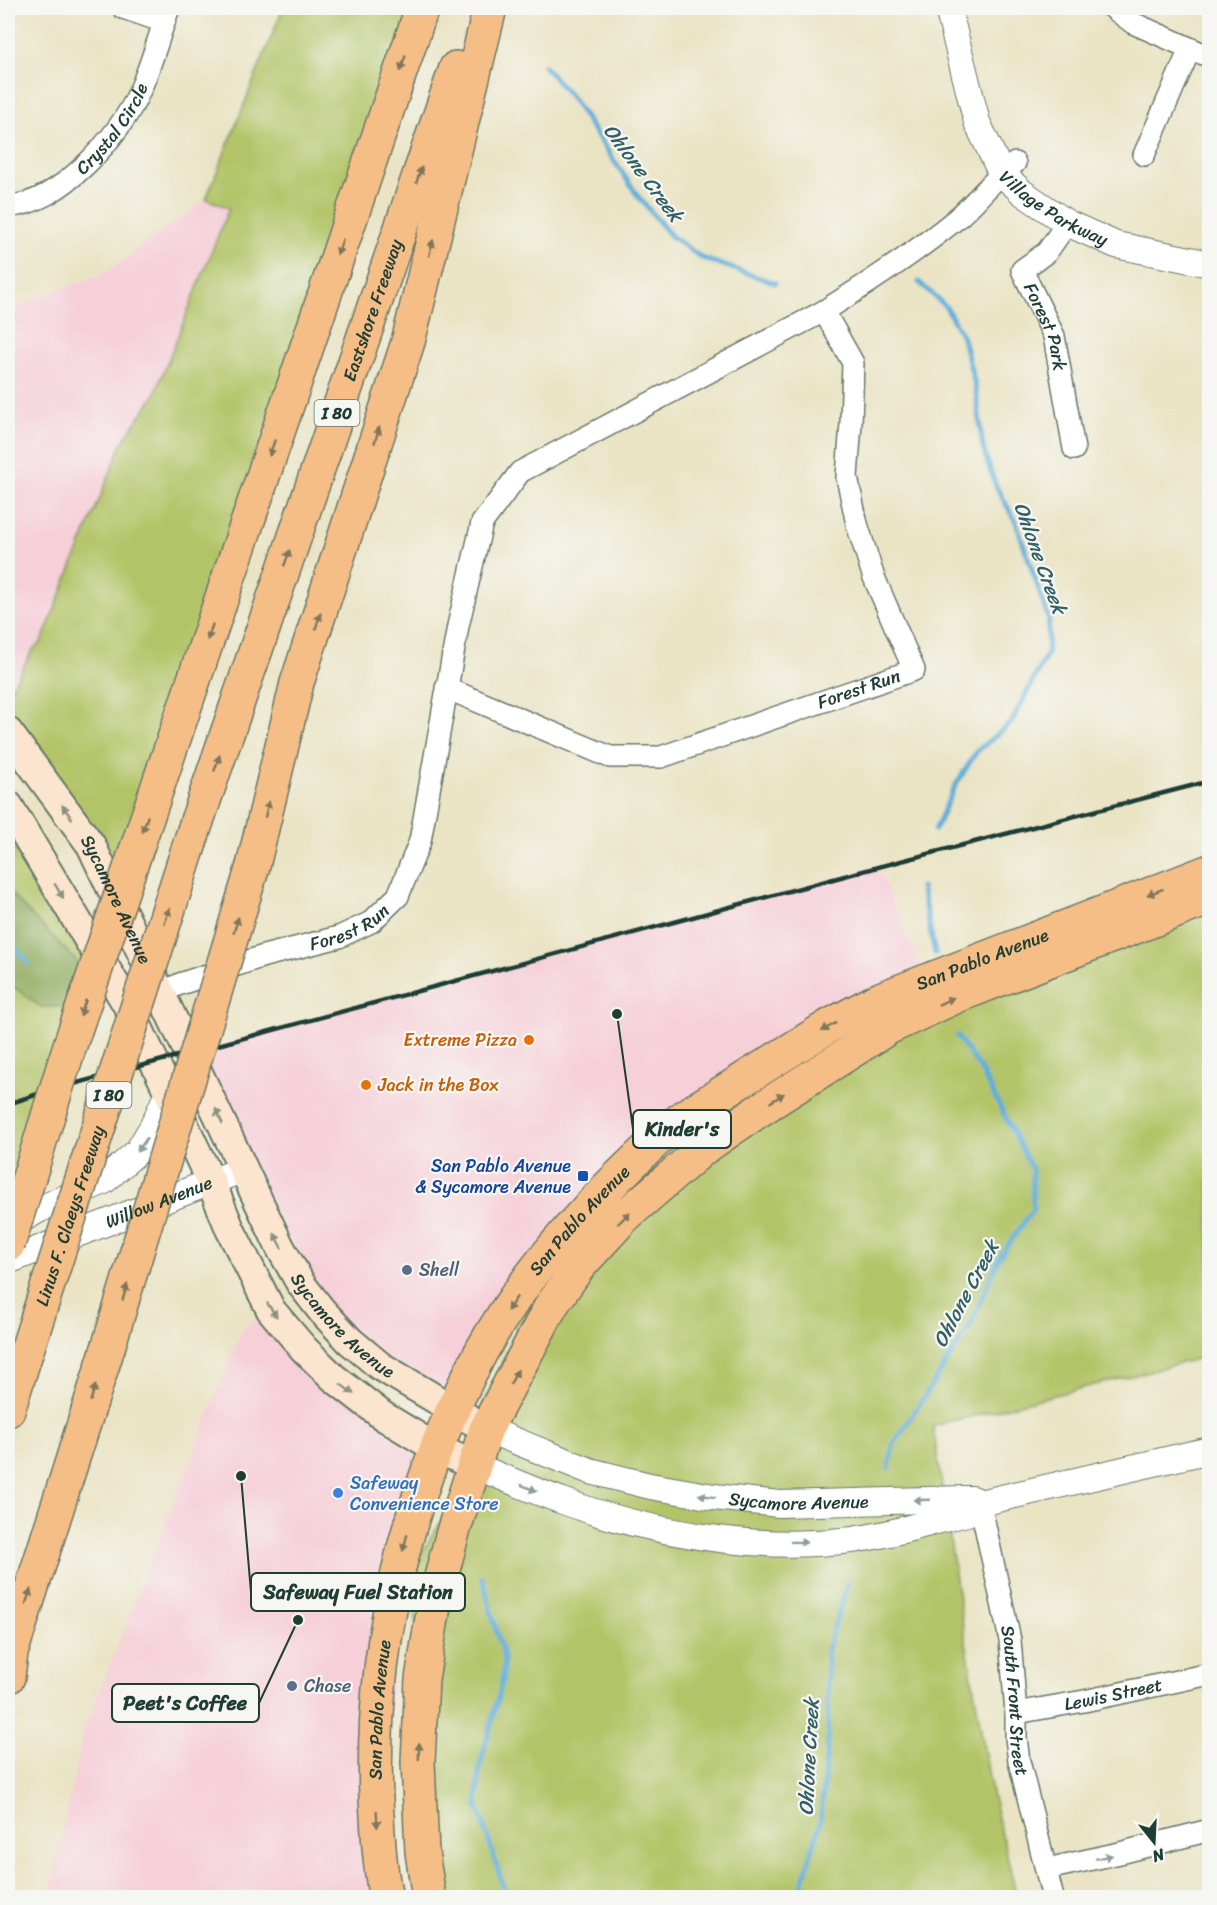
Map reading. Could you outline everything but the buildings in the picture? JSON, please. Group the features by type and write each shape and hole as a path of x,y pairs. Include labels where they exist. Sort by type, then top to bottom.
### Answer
{"main road":[{"name":"I 80","path":"8,1245 69,1048 422,8"},
{"name":"Eastshore Freeway","path":"198,818 476,8"},
{"path":"9,1662 108,1348 253,866 297,683 408,342 490,8"},
{"name":"Sycamore Avenue","path":"8,732 91,844 280,1247 301,1284 350,1341 380,1366 486,1429"},
{"name":"Sycamore Avenue","path":"8,805 128,1006 211,1182 230,1230 272,1310 304,1349 334,1378 383,1416 436,1448 475,1466"},
{"name":"Linus F. Claeys Freeway","path":"8,1410 198,818"},
{"name":"San Pablo Avenue","path":"386,1898 379,1859 375,1772 377,1705 384,1636 406,1539 436,1448 453,1408 496,1328 553,1247 586,1209 654,1141 685,1116 829,1026 880,999 1209,871"},
{"name":"San Pablo Avenue","path":"429,1898 422,1852 419,1784 422,1679 435,1600 453,1532 486,1429 551,1306 579,1266 624,1217 705,1147 888,1028 957,996 1209,898"}],"street":[{"path":"123,8 166,15"},
{"name":"Village Parkway","path":"948,8 977,123 1023,193 1067,223 1116,245 1209,264"},
{"name":"Village Parkway","path":"965,8 1008,168 1034,180 1076,208 1122,229 1209,247"},
{"path":"1113,8 1133,23 1200,53 1144,155"},
{"name":"Crystal Circle","path":"8,206 24,205 56,190 90,160 119,127 140,92 166,15"},
{"name":"Forest Run","path":"128,1006 161,994 180,984 264,956 339,937 371,922 398,896 420,841 458,626 482,523 520,472 824,311 889,270 956,219 1008,168"},
{"name":"Forest Park","path":"1067,223 1047,252 1022,270 1054,336 1074,450"},
{"name":"Forest Run","path":"446,688 610,757 662,757 914,670 873,575 856,524 847,477 853,363 824,311"},
{"path":"8,1227 40,1209 104,1181 138,1151 153,1126 168,1093"},
{"name":"Willow Avenue","path":"8,1261 244,1169"},
{"name":"Sycamore Avenue","path":"486,1429 590,1470 650,1486 749,1502 779,1504 969,1499 980,1503 1209,1450"},
{"name":"Sycamore Avenue","path":"475,1466 560,1500 608,1516 671,1531 740,1540 808,1543 872,1537 967,1513 980,1503"},
{"path":"740,1540 749,1502"},
{"name":"South Front Street","path":"980,1503 1010,1640 1019,1761 1053,1898"},
{"name":"Lewis Street","path":"1016,1713 1209,1674"},
{"path":"1047,1869 1209,1830"}],"shaded area":[{"path":"206,199 229,207 154,396 123,441 41,643 34,648 8,694 8,309 107,272"},
{"path":"878,867 926,981 829,1026 586,1209 453,1408 322,1311 199,1050"},
{"path":"271,1310 436,1448 394,1588 386,1897 48,1898 84,1730 242,1329"}],"green space":[{"path":"283,8 422,8 120,897 8,732 8,694 34,648 41,643 123,441 154,396 229,208 206,199"},
{"path":"8,837 89,962 85,970 8,891"},
{"path":"1209,875 1209,1356 933,1426 961,1613 991,1789 1017,1897 436,1897 428,1816 412,1568 475,1466 480,1409 527,1308 716,1121"},
{"path":"8,891 85,970 70,1006 41,1007 8,984"},
{"path":"8,984 41,1007 70,1006 8,1245"}],"waterway":[{"name":"Ohlone Creek","path":"544,66 571,97 638,196 671,236 702,258 775,283"},
{"name":"Ohlone Creek","path":"919,282 946,307 963,338 975,385 983,448 995,484 1016,522 1049,620 1047,654 1011,723 977,751 955,786 935,830"},
{"name":"Ohlone Creek","path":"921,887 935,953"},
{"path":"8,939 28,963"},
{"name":"Ohlone Creek","path":"889,1468 893,1445 970,1326 999,1258 1033,1209 1032,1169 981,1070 957,1036"},
{"path":"482,1577 504,1659 502,1682 479,1769 477,1804 507,1898"},
{"name":"Ohlone Creek","path":"798,1898 820,1824 828,1739 827,1650 848,1582"}],"railway":[{"path":"8,1104 44,1092 878,867 1210,781"}],"place":[{"name":"Kinder's","path":"617,1014"},
{"name":"Extreme Pizza","path":"529,1040"},
{"name":"Jack in the Box","path":"366,1085"},
{"name":"San Pablo Avenue & Sycamore Avenue","path":"583,1176"},
{"name":"Shell","path":"407,1270"},
{"name":"Safeway Fuel Station","path":"241,1476"},
{"name":"Safeway Convenience Store","path":"338,1493"},
{"name":"Peet's Coffee","path":"298,1620"},
{"name":"Chase","path":"292,1686"}]}
